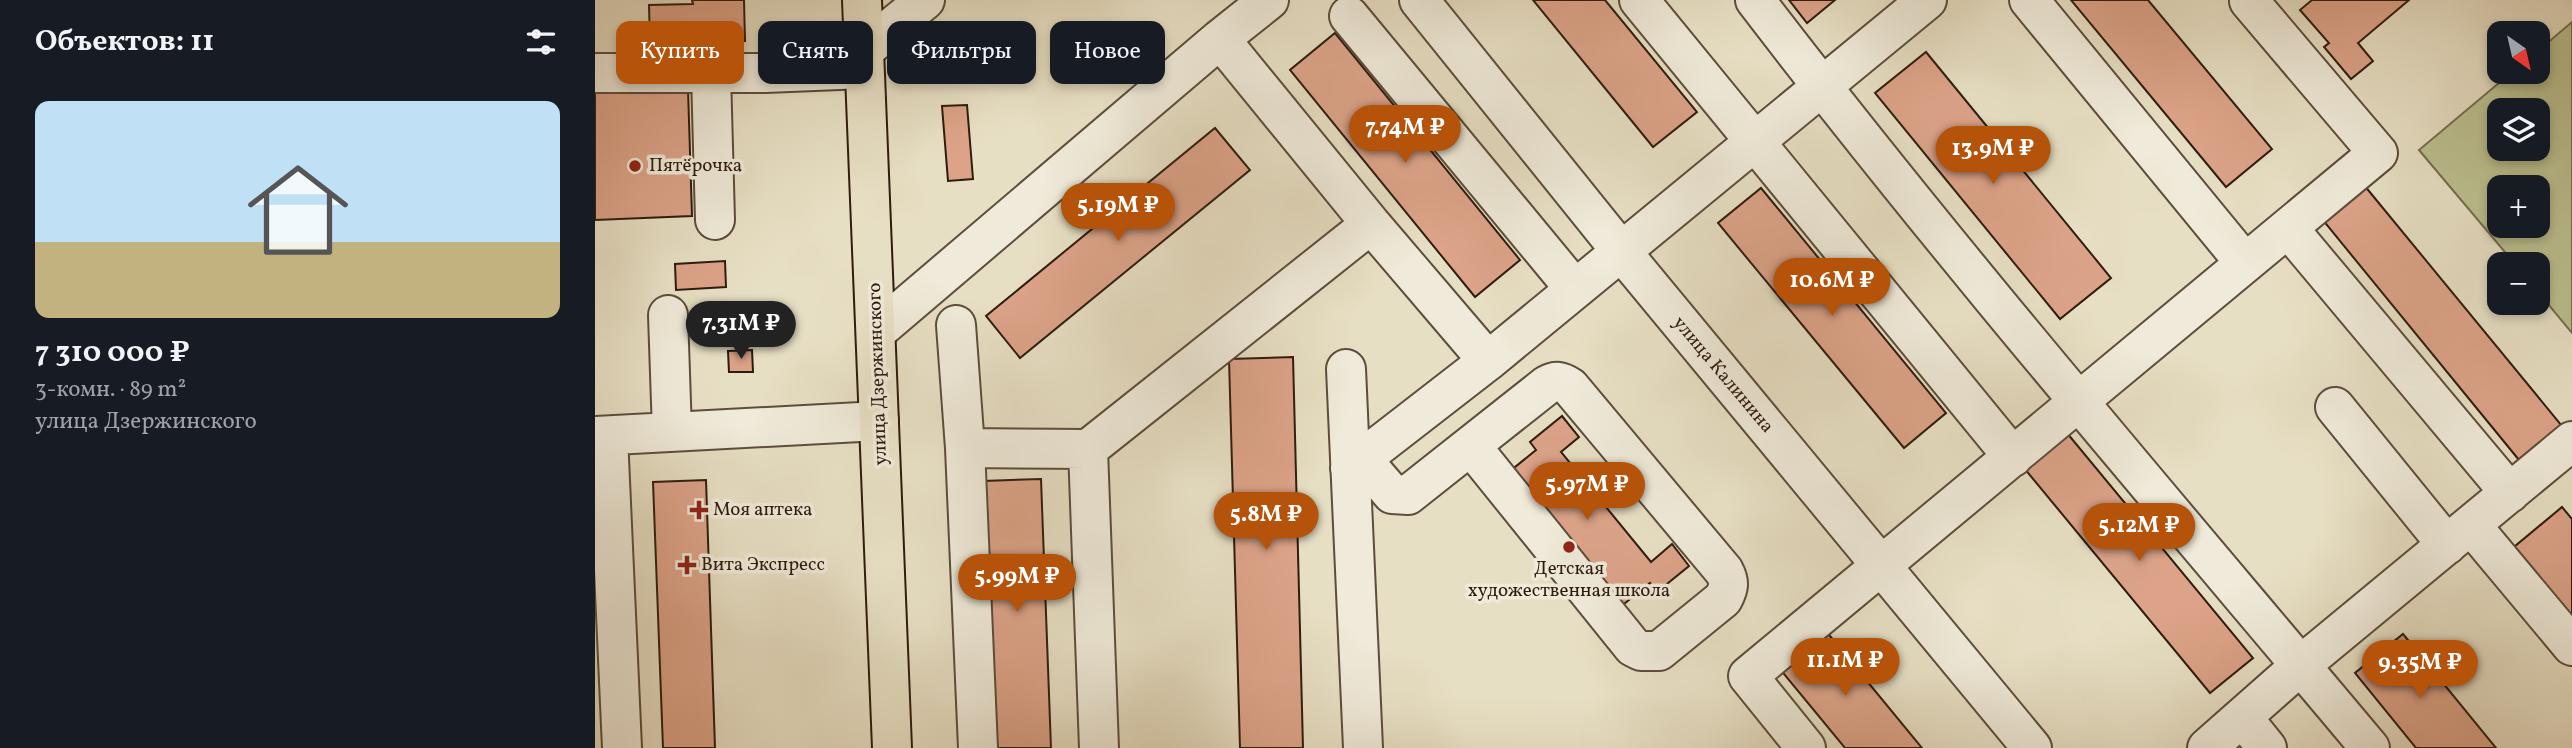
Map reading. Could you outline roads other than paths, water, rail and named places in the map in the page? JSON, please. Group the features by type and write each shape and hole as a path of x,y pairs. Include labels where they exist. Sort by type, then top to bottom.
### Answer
{"main road":[{"name":"улица Дзержинского","path":"862,0 863,21"},
{"name":"улица Дзержинского","path":"865,84 892,748"}],"street":[{"path":"873,51 925,0"},
{"path":"877,331 923,289 1269,0"},
{"name":"улица Калинина","path":"1419,0 1621,251 2032,748"},
{"path":"1639,0 2013,457"},
{"path":"1755,0 1821,87 2370,748"},
{"path":"1356,464 1488,360 1927,0"},
{"path":"2029,0 2245,263"},
{"path":"1806,748 1748,676 2378,153 2249,1"},
{"path":"1349,16 1574,288"},
{"path":"1220,39 1488,360"},
{"path":"595,73 616,73"},
{"path":"711,84 715,220"},
{"path":"965,448 1088,449 1371,223"},
{"path":"2288,228 2510,493"},
{"path":"668,314 672,432"},
{"path":"956,325 965,448 978,748"},
{"path":"1346,369 1356,464 1363,748"},
{"path":"1356,464 1399,496 1415,490 1547,385 1554,381 1562,382 1570,387 1724,571 1729,580 1723,599 1659,651 1641,651 1633,647 1471,446"},
{"path":"2335,407 2572,646"},
{"path":"622,748 601,436 880,421"},
{"path":"2207,748 2301,666 2572,441"},
{"path":"1088,449 1099,748"},
{"path":"2242,717 2267,748"}],"place":[{"name":"Пятёрочка","path":"635,166"},
{"name":"Моя аптека","path":"699,510"},
{"name":"Детская художественная школа","path":"1569,547"},
{"name":"Вита Экспресс","path":"687,565"}]}
